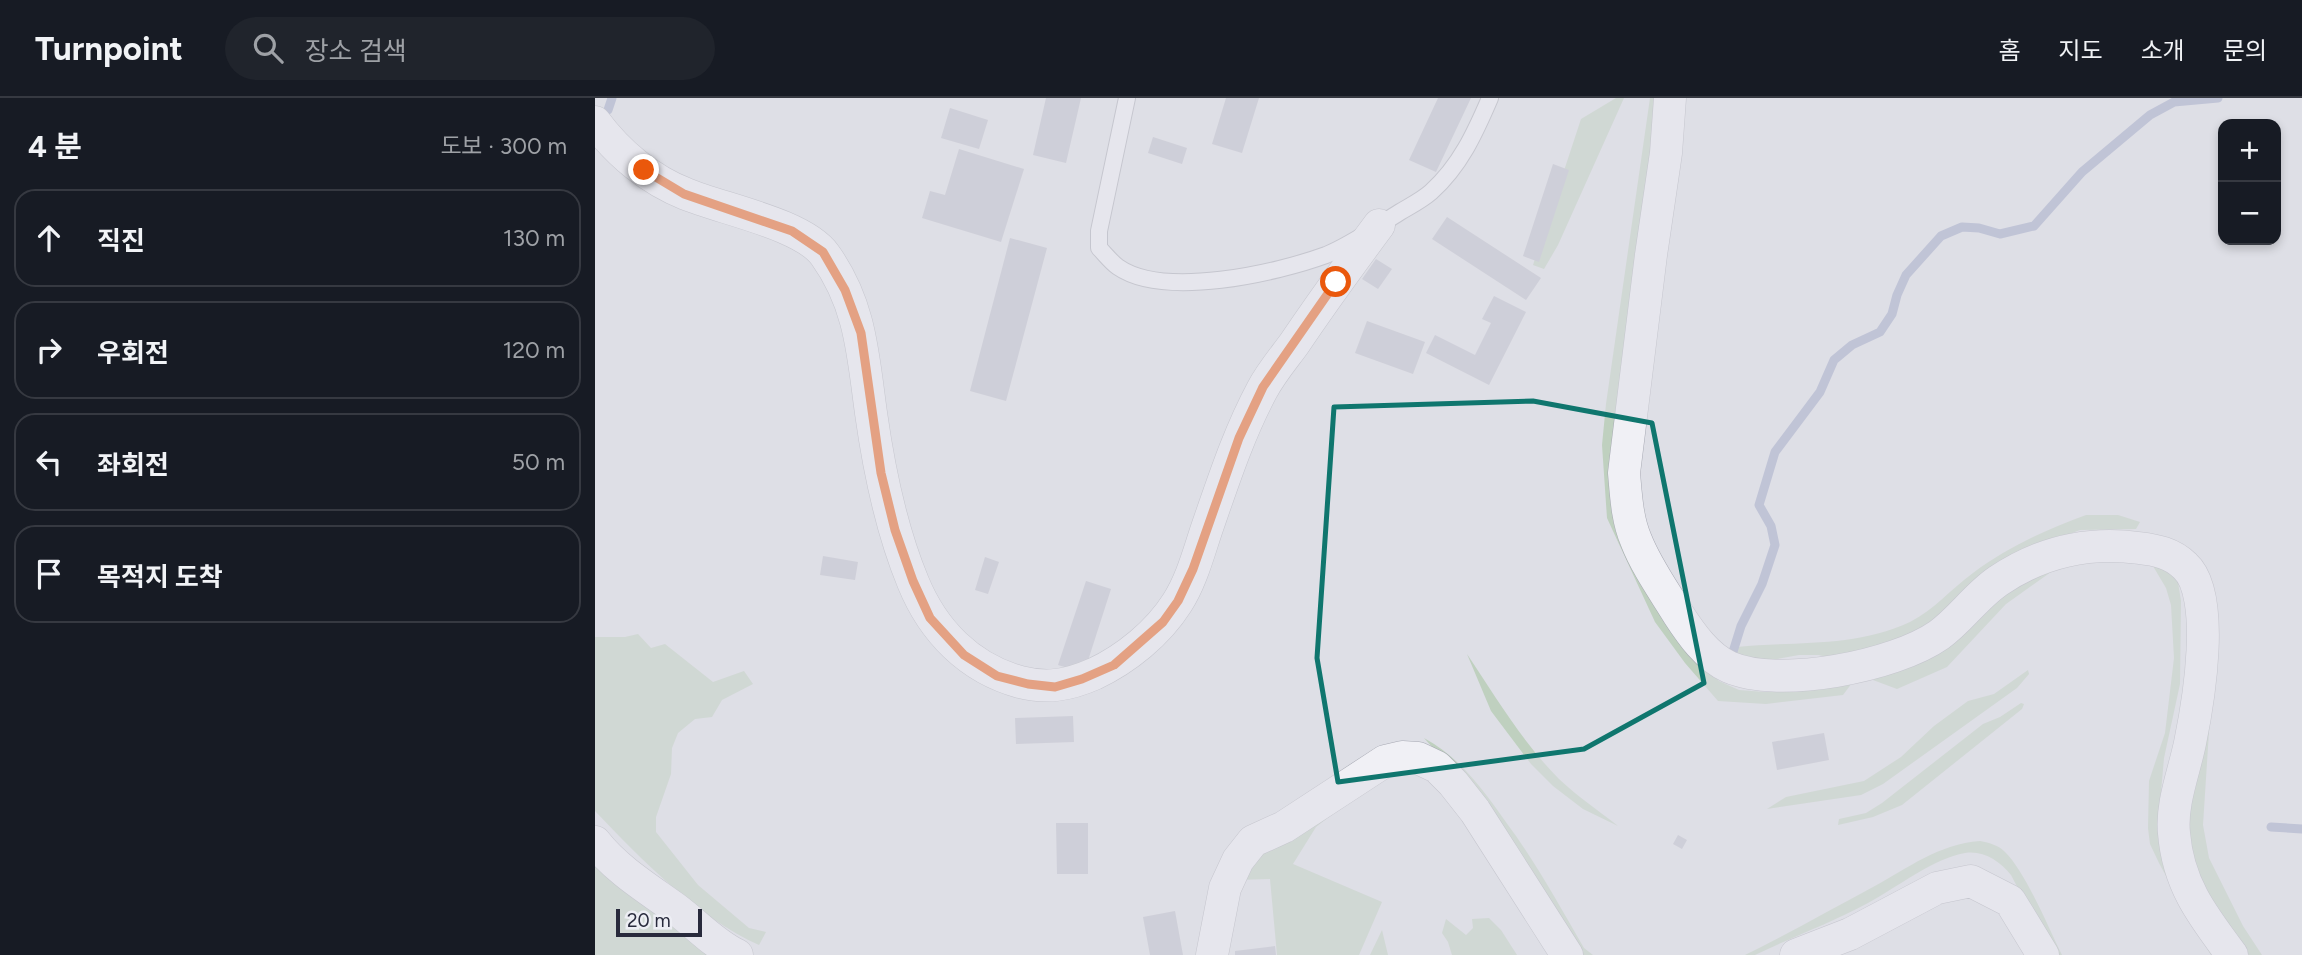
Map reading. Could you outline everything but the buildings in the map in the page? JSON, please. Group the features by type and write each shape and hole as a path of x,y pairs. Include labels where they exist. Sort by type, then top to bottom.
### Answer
{"street":[{"path":"1670,98 1666,153 1624,472 1627,509 1636,541 1682,619 1703,649 1729,667 1761,674 1799,676 1849,669 1909,650 1938,636 1997,582 2044,557 2077,547 2110,544 2161,550 2187,566 2199,589 2203,641 2198,695 2173,830 2177,860 2192,899 2232,955"},
{"path":"595,122 613,146 644,170 684,194 792,231 823,252 845,290 861,333 881,473 895,530 913,581 930,618 964,655 997,676 1028,684 1055,687 1114,665 1170,612 1193,569 1239,438 1263,387 1379,225"},
{"path":"1212,955 1225,888 1238,860 1253,841 1284,827 1385,761 1402,757 1418,758 1437,767 1453,783 1475,811 1567,955"},
{"path":"595,842 617,866 677,909 726,950 737,955"},
{"path":"1796,955 1850,934 1937,888 1971,881 2010,901 2043,955"}],"lane":[{"path":"1127,98 1112,158 1099,232 1099,248 1119,268 1151,280 1187,282 1226,279 1278,270 1328,254 1379,225 1429,193 1455,166 1475,133 1490,98"}],"highlighted area":[{"path":"1533,401 1652,423 1704,683 1584,749 1338,782 1317,658 1334,407"}],"green space":[{"path":"1616,98 1624,98 1558,245 1544,269 1533,265 1581,119"},
{"path":"1650,98 1657,98 1617,491 1688,646 1719,681 1739,690 1765,692 1852,683 1843,695 1766,704 1718,701 1685,663 1655,622 1607,518 1602,445 1606,404"},
{"path":"2086,515 2118,515 2140,522 2136,529 2080,530 2048,542 1905,641 1836,660 1819,655 1799,655 1777,659 1764,665 1734,657 1737,647 1846,640 1868,636 1910,622 1927,612 1965,579 2013,547"},
{"path":"2123,548 2177,576 2181,601 2180,684 2164,758 2159,815 2225,955 2211,955 2150,844 2149,781 2165,733 2174,658 2171,605 2166,588 2153,566 2130,556 2071,565 2051,572 2006,604 1947,667 1897,689 1873,680 2009,581"},
{"path":"638,634 651,648 665,644 713,682 744,671 753,684 722,700 712,717 695,719 678,733 672,748 671,774 656,817 656,832 698,885 749,928 766,932 759,945 714,919 671,886 595,811 595,637"},
{"path":"1467,654 1510,719 1546,765 1573,791 1618,826 1583,809 1553,786 1531,764 1491,711"},
{"path":"2028,670 2029,674 2017,688 1883,784 1861,795 1767,809 1786,797 1864,781 1901,757 1934,726 1968,701 1994,694"},
{"path":"2021,703 2024,704 2022,709 1902,805 1873,817 1838,825 1839,819 1866,813 1882,803 1983,724"},
{"path":"2210,716 2203,825 2209,858 2243,926 2262,955 2249,955 2228,927 2194,870 2183,822"},
{"path":"1424,738 1464,769 1486,795 1534,863 1584,948 1593,955 1580,955 1452,769"},
{"path":"1388,774 1316,827 1293,864 1382,902 1359,955 1277,955 1270,879 1235,880 1248,857"},
{"path":"1980,841 2000,848 2013,861 2062,955 2053,955 2007,870 1991,858 1978,853 1965,853 1915,874 1840,917 1755,955 1745,955 1924,858 1951,847"},
{"path":"595,857 717,955 595,955"},
{"path":"1489,918 1501,930 1517,955 1452,955 1442,933 1446,919 1466,935 1473,928 1472,919"},
{"path":"1382,930 1388,955 1370,955"}],"waterway":[{"path":"608,110 612,98"},
{"path":"1732,655 1741,626 1762,584 1775,545 1771,526 1759,505 1775,452 1820,392 1834,360 1852,345 1880,332 1892,314 1906,275 1941,236 1962,227 2000,234 2034,226 2082,172 2150,115 2174,102 2218,98"},
{"path":"2271,827 2302,829"}],"route":[{"path":"644,170 684,194 792,231 823,252 845,290 861,333 881,473 895,530 913,581 930,618 964,655 997,676 1028,684 1055,687 1114,665 1163,622 1178,601 1193,569 1239,438 1263,387 1336,282"}]}
